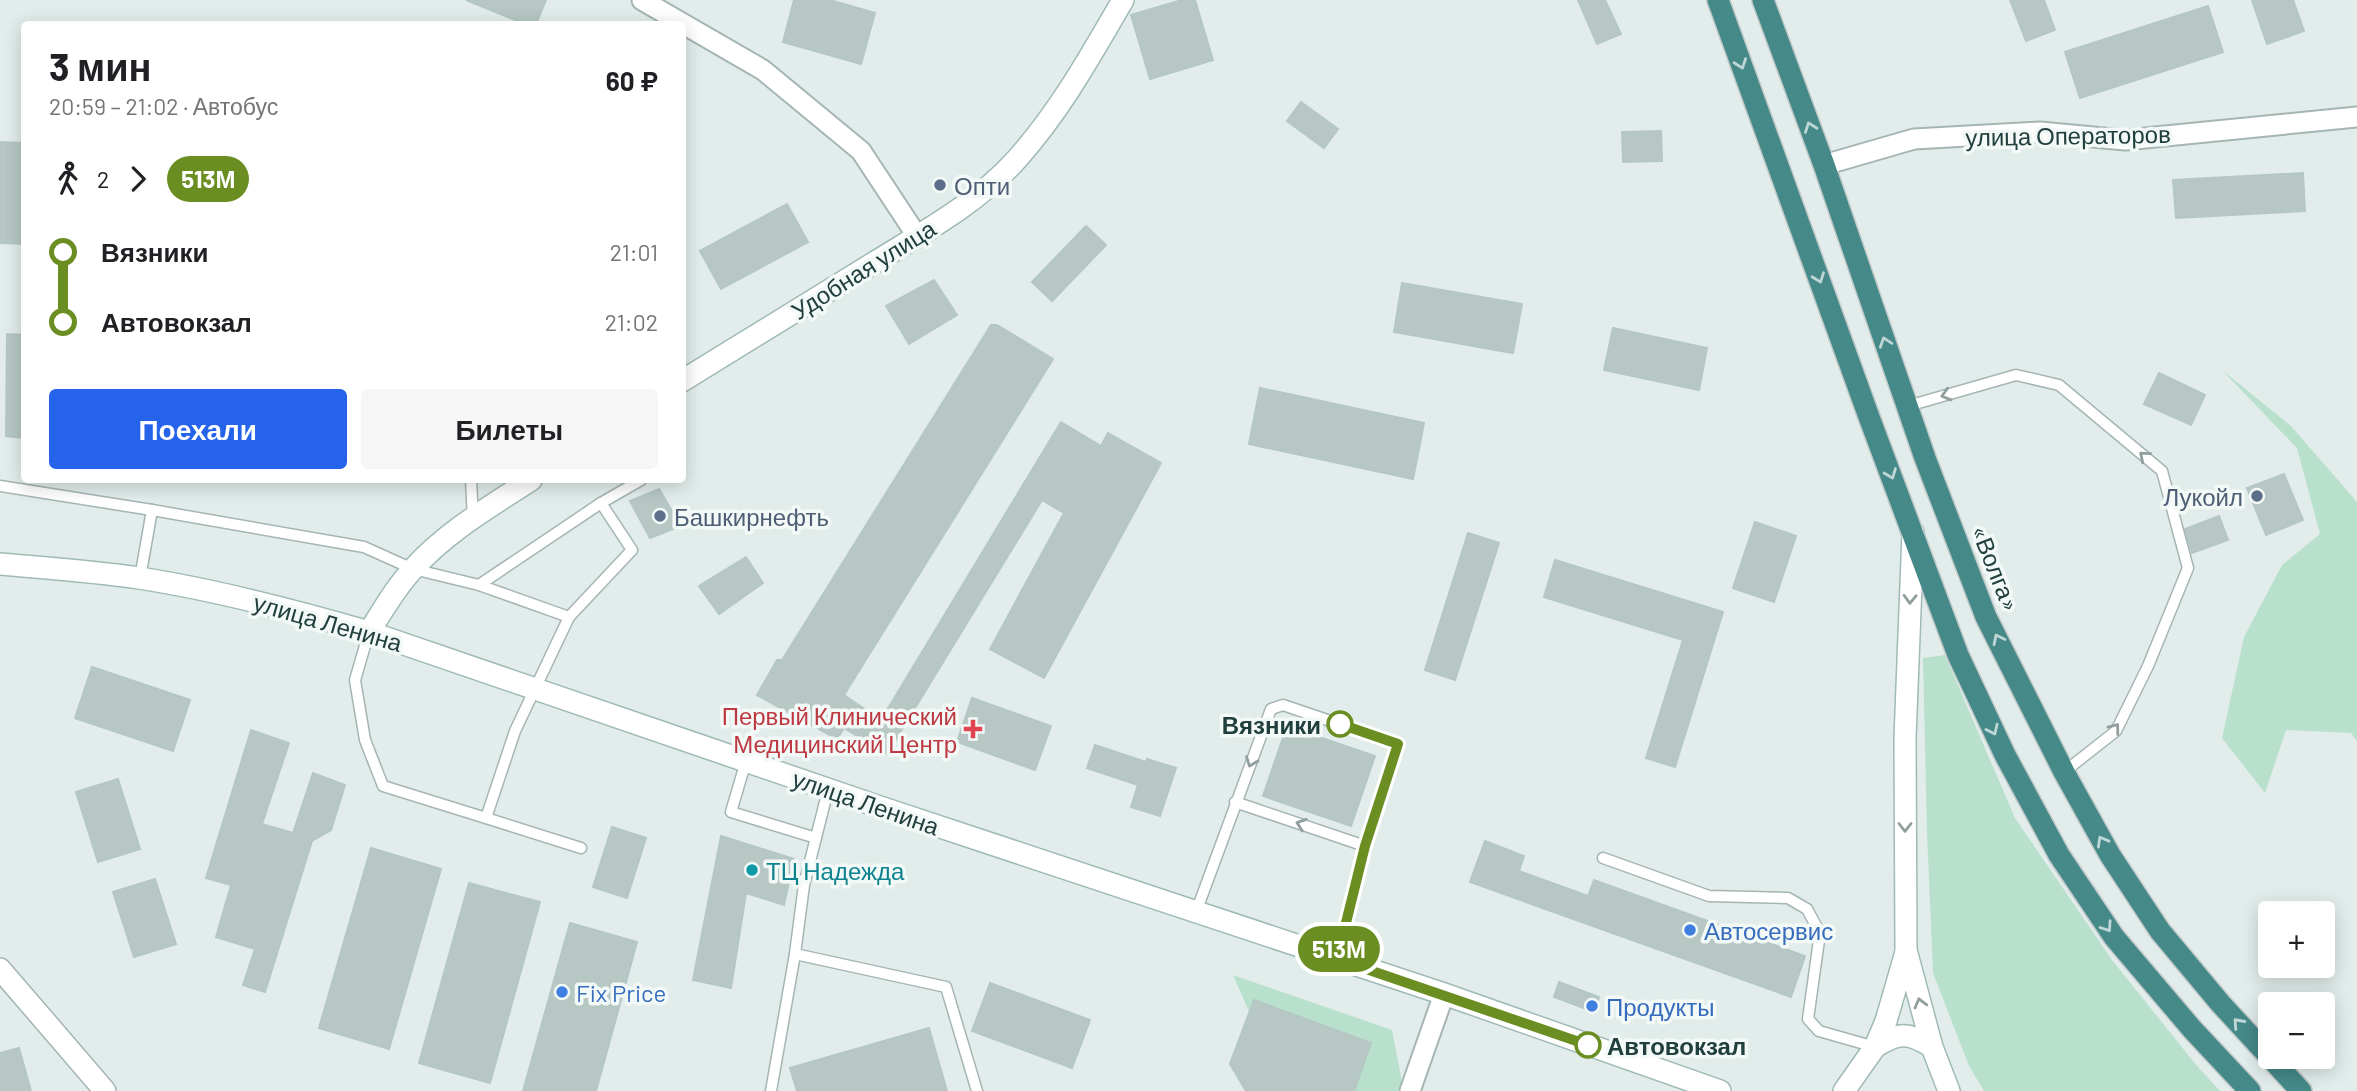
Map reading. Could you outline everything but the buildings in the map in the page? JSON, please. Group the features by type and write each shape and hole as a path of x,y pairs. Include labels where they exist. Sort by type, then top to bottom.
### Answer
{"highway":[{"path":"1718,0 1958,656 2004,755 2060,855 2114,937 2192,1029 2250,1091"},
{"name":"«Волга»","path":"1763,0 1824,165 1907,406 1986,617 2064,772 2110,855 2160,931 2220,1003 2301,1091"}],"main road":[{"name":"Удобная улица","path":"686,379 979,195 1017,159 1049,118 1123,0"},
{"path":"369,632 413,569 438,545 472,518 526,483"},
{"path":"1913,531 1905,738 1906,950 1932,1047 1949,1091"},
{"name":"улица Ленина","path":"0,564 140,578 200,588 291,609 369,632 828,789 1444,994 1720,1091"},
{"path":"1844,1091 1875,1047 1886,1021 1906,950"},
{"path":"0,969 105,1091"},
{"path":"1875,1047 1891,1037 1907,1036 1918,1038 1932,1047"}],"street":[{"path":"642,0 678,21"},
{"path":"686,25 763,70 861,151 917,236"},
{"name":"улица Операторов","path":"1824,165 1914,139 2040,132 2125,140 2357,117"},
{"path":"1410,1091 1444,994"}],"lane":[{"path":"1907,406 2016,375 2059,385 2162,471 2188,568 2148,666 2116,732 2064,772"},
{"path":"471,483 472,518"},
{"path":"479,585 601,503 636,483"},
{"path":"0,486 364,547 413,569 479,585 569,617"},
{"path":"486,818 515,731 569,617 632,550 601,503"},
{"path":"140,578 152,510"},
{"path":"369,632 355,680 365,740 383,786 581,848"},
{"path":"1196,912 1271,709 1283,705 1312,713 1398,744 1365,846 1337,959"},
{"path":"746,761 731,812 816,838"},
{"path":"771,1091 795,954 803,885 828,789"},
{"path":"1235,802 1365,846"},
{"path":"1603,858 1709,896 1788,898 1807,909 1820,933 1808,1019 1819,1031 1875,1047"},
{"path":"795,954 946,987 977,1091"}],"green space":[{"path":"2222,370 2291,426 2357,502 2357,741 2351,733 2286,730 2265,793 2222,738 2244,637 2282,565 2320,534 2297,448"},
{"path":"1945,655 2015,818 2112,960 2220,1091 1984,1091 1969,1066 1933,973 1923,658"},
{"path":"1233,975 1392,1030 1402,1082 1398,1091 1284,1091"}],"bus line":[{"name":"513М","path":"1340,724 1398,744 1365,846 1337,959 1588,1045"}],"place":[{"name":"Опти","path":"940,185"},
{"name":"Лукойл","path":"2257,496"},
{"name":"Башкирнефть","path":"660,516"},
{"name":"Вязники","path":"1340,724"},
{"name":"Первый Клинический Медицинский Центр","path":"973,729"},
{"name":"ТЦ Надежда","path":"752,870"},
{"name":"Автосервис","path":"1690,930"},
{"name":"Fix Price","path":"562,992"},
{"name":"Продукты","path":"1592,1006"},
{"name":"Автовокзал","path":"1588,1045"}]}
